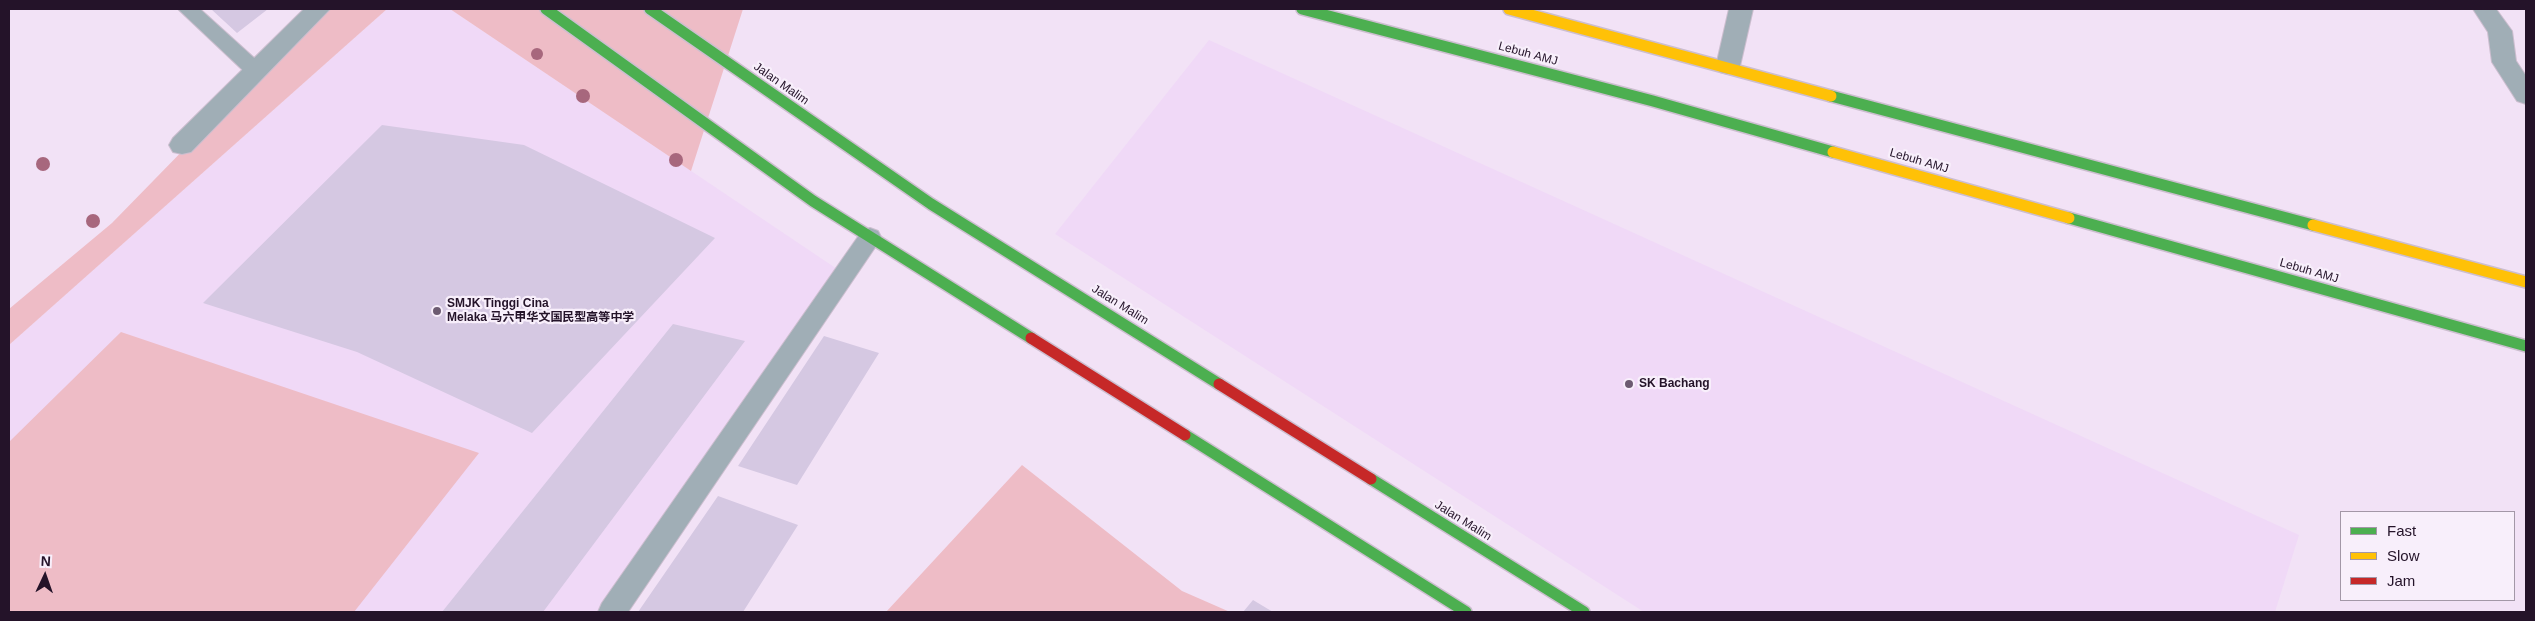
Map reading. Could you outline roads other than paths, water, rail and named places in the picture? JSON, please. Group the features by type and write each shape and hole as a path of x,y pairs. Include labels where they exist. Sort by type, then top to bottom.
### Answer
{"main road":[{"path":"546,9 814,201 1466,612"},
{"name":"Jalan Malim","path":"650,9 931,204 1584,612"},
{"name":"Lebuh AMJ","path":"1302,9 1653,101 2526,346"},
{"path":"1509,9 1728,66 2526,282"}],"street":[{"path":"182,145 318,9"},
{"path":"1728,66 1741,9"},
{"path":"2484,9 2500,31 2504,62 2526,95"}],"lane":[{"path":"188,9 256,71"},
{"path":"612,612 870,237"}],"place":[{"name":"SMJK Tinggi Cina Melaka 马六甲华文国民型高等中学","path":"437,311"},
{"name":"SK Bachang","path":"1629,384"}]}
